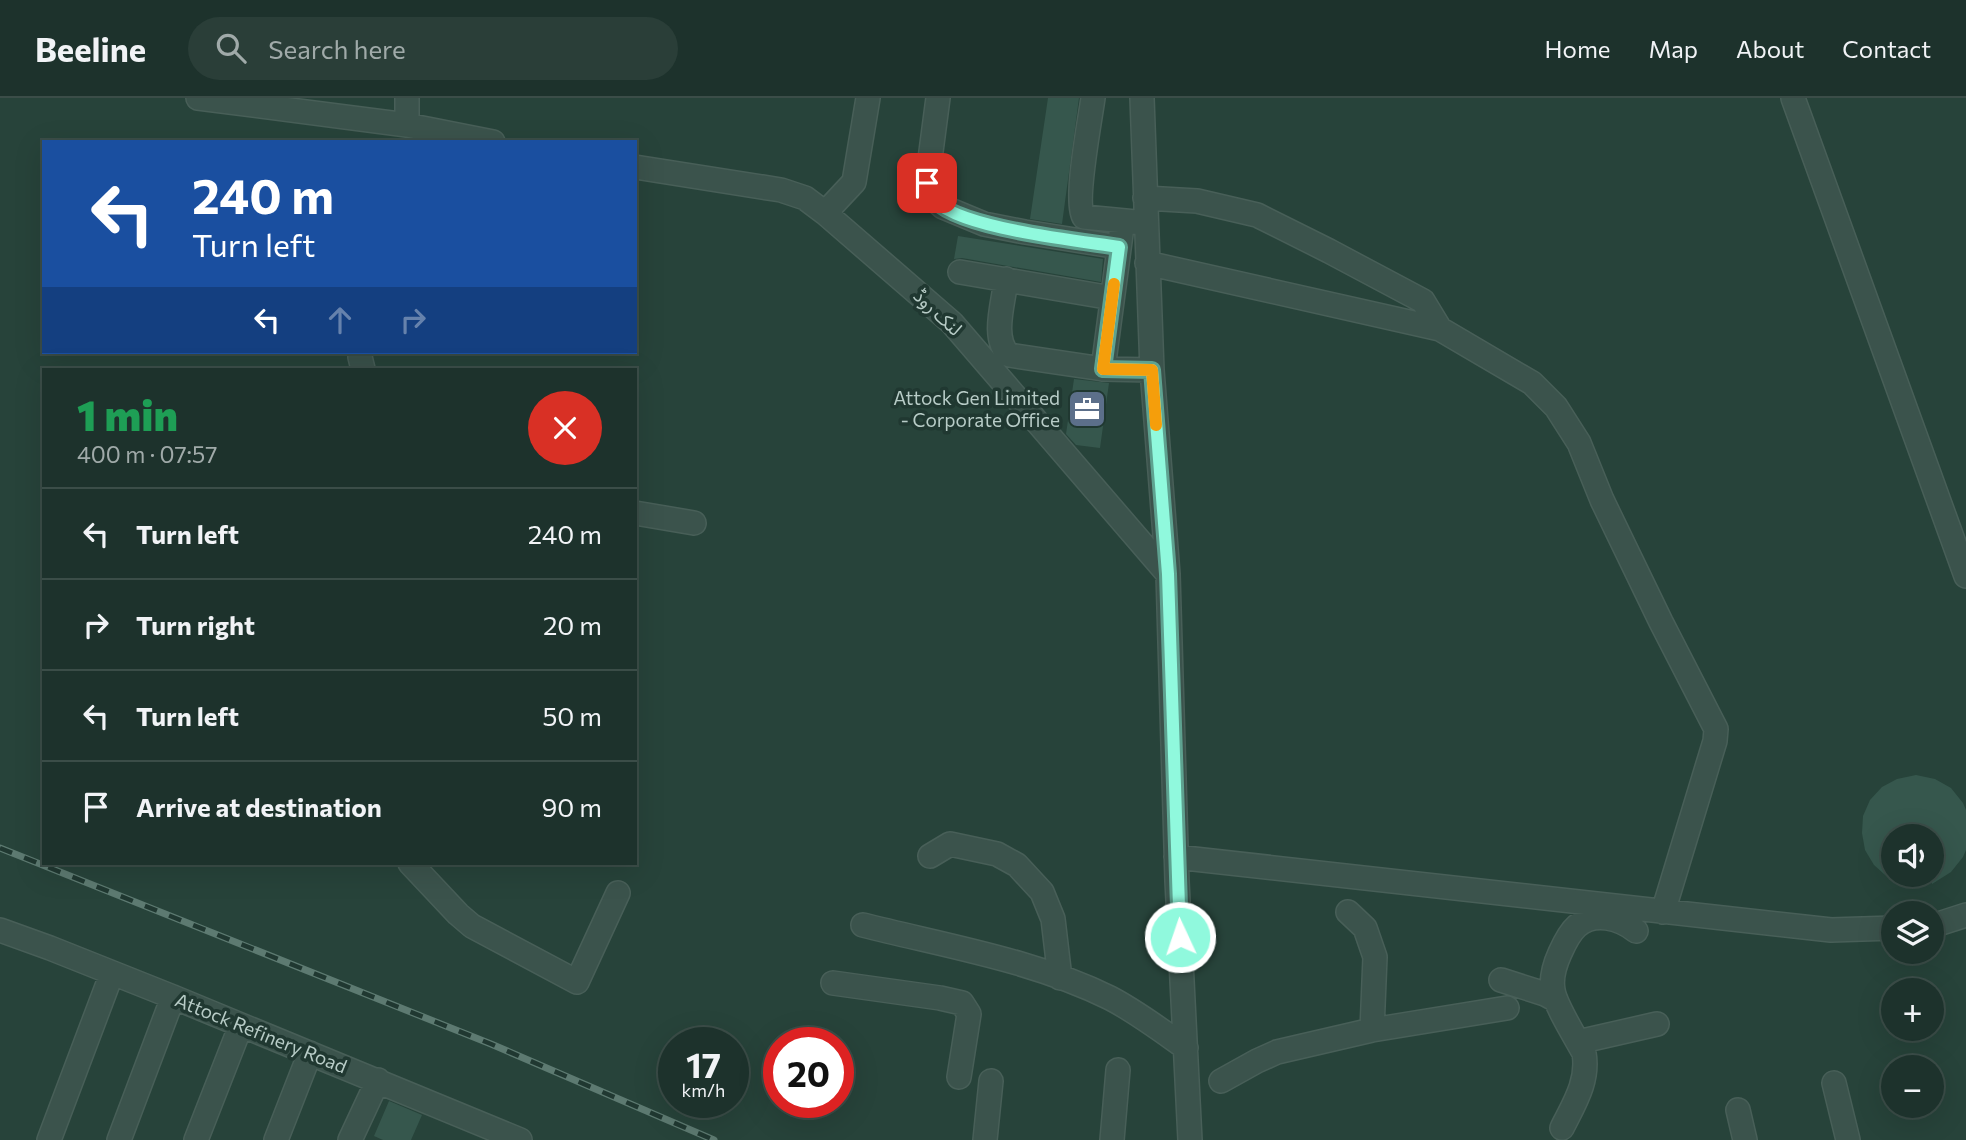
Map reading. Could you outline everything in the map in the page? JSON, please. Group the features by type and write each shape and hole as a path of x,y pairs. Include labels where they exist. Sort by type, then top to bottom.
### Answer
{"street":[{"path":"198,98 367,131 407,125 483,140"},
{"path":"407,98 407,125"},
{"path":"825,213 855,182 868,98"},
{"path":"938,98 927,183 933,198 943,207 984,224 1119,247"},
{"path":"1093,98 1080,212 1084,218 1135,222"},
{"path":"1103,369 1119,247 1135,222 1145,198 1142,98"},
{"path":"1793,98 1966,576"},
{"name":"لنک روڈ","path":"637,167 781,190 805,198 825,213 952,323 1168,574"},
{"path":"1145,198 1197,201 1257,215 1423,301 1440,329"},
{"path":"1135,222 1147,263 1152,370 1168,574 1190,1140"},
{"path":"1147,263 1440,329 1532,383 1556,407 1579,443 1602,500 1716,729 1715,741 1663,912"},
{"path":"960,272 1112,298"},
{"path":"1006,279 1000,328 1001,341 1009,355 1103,369 1152,370"},
{"path":"637,513 694,523"},
{"path":"930,856 950,844 997,854 1017,865 1042,892 1053,919 1060,978"},
{"path":"1177,857 1831,930 1881,928"},
{"path":"412,865 472,926 577,982 618,893"},
{"path":"1348,912 1365,928 1375,957 1372,1030"},
{"path":"1944,922 1966,915"},
{"path":"1562,1128 1583,1084 1585,1063 1584,1053 1552,989 1556,961 1577,925 1586,921 1605,917 1625,922 1636,931"},
{"path":"863,925 1030,966 1110,999 1186,1048"},
{"name":"Attock Refinery Road","path":"0,930 173,997 520,1140"},
{"path":"49,1140 112,973"},
{"path":"1501,980 1556,1000"},
{"path":"833,983 962,1003 969,1014 959,1076"},
{"path":"119,1140 173,997"},
{"path":"1222,1081 1277,1052 1372,1030 1507,1008"},
{"path":"1578,1042 1657,1024"},
{"path":"196,1140 241,1025"},
{"path":"276,1140 310,1053"},
{"path":"1112,1140 1118,1070"},
{"path":"350,1140 378,1080"},
{"path":"985,1140 991,1081"},
{"path":"1835,1083 1848,1140"},
{"path":"1738,1110 1745,1140"}],"building":[{"path":"1048,98 1079,98 1062,224 1030,219"},
{"path":"958,236 1103,259 1101,282 962,258 954,259"},
{"name":"Attock Gen Limited - Corporate Office","path":"1074,379 1109,383 1100,448 1076,445 1066,434"},
{"path":"1916,775 1935,779 1951,788 1963,803 1966,810 1966,850 1951,872 1944,876 1944,824 1881,824 1881,871 1865,850 1863,816 1870,800 1882,787 1897,779"},
{"path":"389,1101 422,1115 411,1140 383,1140 374,1136"}],"railway":[{"path":"0,848 42,865"},
{"path":"43,865 491,1044 714,1140"}],"slow traffic":[{"path":"1114,284 1103,369 1152,370 1156,425"}],"place":[{"name":"Attock Gen Limited - Corporate Office","path":"1087,409"}],"route":[{"path":"927,183 933,198 948,211 984,224 1119,247 1103,369 1152,370 1168,574 1180,937"}]}
